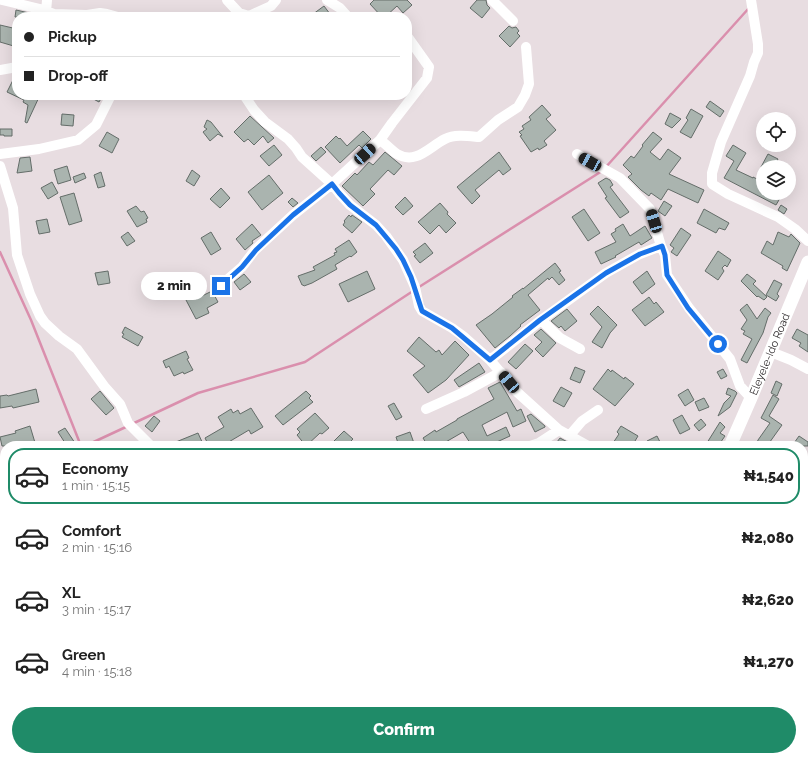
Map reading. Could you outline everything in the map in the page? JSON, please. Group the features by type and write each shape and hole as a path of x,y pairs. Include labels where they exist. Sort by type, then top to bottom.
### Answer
{"main road":[{"name":"Eleyele-Ido Road","path":"732,441 808,262"}],"street":[{"path":"2,0 40,9 46,12 47,0"},
{"path":"227,0 238,12"},
{"path":"258,12 271,6 276,0"},
{"path":"327,0 344,12"},
{"path":"492,0 513,21"},
{"path":"751,0 758,53 750,76 721,142 712,173 712,184 728,194 778,218 808,241"},
{"path":"412,43 429,68 426,78 412,96"},
{"path":"380,140 397,154 409,158 426,151 446,139 462,136 479,137 498,120 518,107 525,95 529,84 526,47"},
{"path":"0,70 12,68"},
{"path":"0,154 39,149 78,140 96,125 108,100"},
{"path":"247,100 265,122 288,139 302,157 332,184 350,205 376,225 396,249 411,277 422,311 452,328 490,360 517,392 559,430 580,441"},
{"path":"221,286 242,267 256,250 293,215 332,184 380,140 409,100"},
{"path":"577,154 620,178 650,209 665,255 667,275 688,308 730,359 740,386 751,398"},
{"path":"0,166 15,218 17,255 28,289 40,316 59,336 77,349 104,386 120,404 128,423 146,441"},
{"path":"490,360 540,320 606,273 640,254 662,246"},
{"path":"540,320 560,338 580,350"},
{"path":"770,352 791,360 808,369"},
{"path":"426,409 464,392 501,372"},
{"path":"570,435 582,421 598,410"},
{"path":"542,441 559,430"}],"building":[{"path":"374,0 407,0 412,5 404,12 402,12 397,6 390,12 377,12 370,4"},
{"path":"477,0 486,0 487,5 490,8 482,18 470,8"},
{"path":"324,6 328,12 316,12"},
{"path":"0,25 12,28 12,46 0,42"},
{"path":"509,26 512,28 516,27 519,31 517,33 520,36 510,47 499,36"},
{"path":"12,82 12,94 7,92"},
{"path":"24,100 38,100 27,123 25,122 28,105 23,102"},
{"path":"710,101 724,111 720,117 706,107"},
{"path":"542,105 551,115 546,119 556,130 544,141 547,145 539,150 538,148 531,152 520,136 522,135 519,132 524,129 522,126 531,120 529,117"},
{"path":"691,109 703,116 691,138 680,132 688,120 686,118"},
{"path":"670,113 681,119 672,128 665,124"},
{"path":"62,114 74,115 73,126 61,125"},
{"path":"250,116 274,138 268,143 263,136 254,145 248,139 244,142 234,132"},
{"path":"207,120 211,122 223,137 218,134 210,141 203,132 207,129 204,127"},
{"path":"0,129 12,129 12,136 0,135"},
{"path":"363,131 371,139 362,148 359,145 340,163 325,147 336,136 339,139 340,138 347,146"},
{"path":"107,132 119,139 112,153 99,146"},
{"path":"653,132 662,139 650,152 660,160 668,149 681,158 669,174 704,190 698,203 668,189 661,200 651,193 649,196 628,177 632,174 623,165 631,156 634,158 643,146 642,145"},
{"path":"274,145 282,155 269,166 260,156"},
{"path":"733,145 746,153 736,170 756,178 756,195 724,178 734,161 726,156"},
{"path":"321,147 326,152 316,161 311,156"},
{"path":"385,152 402,166 394,175 388,170 370,189 375,194 363,206 342,186 355,173 357,175 369,162 373,165"},
{"path":"499,152 511,169 503,175 499,170 475,190 480,196 472,204 457,187"},
{"path":"768,154 778,159 778,160 765,160"},
{"path":"30,157 32,171 17,173 20,158"},
{"path":"67,166 71,180 58,184 54,170"},
{"path":"192,170 200,176 194,186 186,181"},
{"path":"101,172 105,186 98,188 94,175"},
{"path":"84,173 86,178 75,183 73,177"},
{"path":"269,175 283,193 262,210 248,192"},
{"path":"606,178 610,180 613,185 610,187 629,212 620,218 605,198 607,197 598,183"},
{"path":"52,182 58,193 48,199 41,188"},
{"path":"221,188 230,198 220,208 210,199"},
{"path":"74,193 82,221 69,225 60,197"},
{"path":"405,197 413,206 403,215 395,207"},
{"path":"292,198 298,203 293,207 288,202"},
{"path":"766,200 779,200 776,205"},
{"path":"664,201 672,206 665,216 658,211"},
{"path":"440,203 448,212 447,214 456,223 446,233 439,225 430,234 418,222"},
{"path":"781,205 787,209 784,214 778,210"},
{"path":"136,206 141,212 144,211 148,218 146,219 147,222 137,227 127,211"},
{"path":"584,209 600,233 588,241 572,217"},
{"path":"704,209 729,223 725,230 719,228 716,233 697,223"},
{"path":"349,215 351,217 352,215 362,222 352,233 343,225 345,222 344,221"},
{"path":"47,219 50,232 39,234 36,221"},
{"path":"252,224 261,235 252,241 253,243 245,250 236,239"},
{"path":"623,224 630,236 645,226 652,238 641,245 639,242 615,256 616,257 601,264 595,252 616,242 611,234 616,231 615,229"},
{"path":"681,228 691,235 677,256 671,252 674,248 670,245"},
{"path":"128,232 135,241 127,246 121,237"},
{"path":"211,232 221,249 211,255 201,238"},
{"path":"778,232 789,237 791,234 800,243 787,271 782,268 783,266 761,253 767,241 773,245"},
{"path":"349,240 357,252 351,257 350,256 335,265 337,269 312,283 304,286 302,285 298,276 315,270 313,267 335,255 334,253 337,252 335,249"},
{"path":"425,243 433,253 420,263 414,256 416,255 413,252"},
{"path":"718,251 731,260 727,267 725,265 722,268 724,271 718,280 705,271"},
{"path":"555,263 565,280 559,285 552,277 549,280 548,278 528,295 540,310 520,325 521,326 495,348 476,325 492,314 513,297 512,296"},
{"path":"108,271 110,283 98,285 95,273"},
{"path":"367,271 375,289 348,302 339,284"},
{"path":"647,271 655,284 642,294 633,282"},
{"path":"244,274 251,282 240,290 234,282"},
{"path":"747,274 756,281 753,284 767,297 764,300 758,296 757,297 741,281"},
{"path":"774,280 782,284 777,294 779,296 776,301 766,295"},
{"path":"212,291 218,302 207,308 209,313 196,319 186,300 194,295 196,299"},
{"path":"649,297 654,304 656,302 664,312 645,326 632,310"},
{"path":"747,304 757,319 765,308 771,313 768,317 763,333 747,363 741,360 752,339 743,334 745,331 741,329 747,320 740,310"},
{"path":"598,306 617,325 610,333 602,348 592,342 602,327 590,314"},
{"path":"567,309 577,321 565,331 561,326 559,328 551,321"},
{"path":"125,327 143,337 138,346 122,337"},
{"path":"541,329 556,343 543,357 535,349 542,342 534,335"},
{"path":"797,329 808,335 808,352 799,346 801,343 792,338"},
{"path":"419,337 436,352 439,350 442,355 455,341 469,355 446,380 428,393 413,375 425,366 407,351"},
{"path":"525,344 533,351 516,369 508,362"},
{"path":"186,351 189,358 187,359 193,370 174,376 169,366 166,368 163,361"},
{"path":"479,363 485,372 459,387 454,380"},
{"path":"575,367 585,371 580,383 570,379"},
{"path":"608,369 611,372 612,370 624,379 625,377 634,384 615,406 593,389"},
{"path":"723,369 727,376 721,379 717,372"},
{"path":"776,381 782,384 777,396 771,393"},
{"path":"500,382 517,411 521,409 526,421 513,427 507,412 482,425 487,436 506,427 510,436 499,441 469,441 463,432 447,441 425,441 423,438 435,430 436,432 494,399 488,388"},
{"path":"561,387 572,393 564,407 553,401"},
{"path":"728,388 737,393 730,407 718,416 724,403 731,396 726,394"},
{"path":"36,389 39,402 13,408 12,406 0,408 0,396 8,396"},
{"path":"688,389 694,400 685,406 678,395"},
{"path":"100,391 114,408 106,415 91,399"},
{"path":"306,391 311,396 309,398 313,402 283,425 275,416"},
{"path":"773,395 779,399 769,416 782,425 771,441 758,441 770,423 761,418"},
{"path":"704,398 709,407 699,411 695,402"},
{"path":"394,403 402,417 396,420 388,406"},
{"path":"251,408 263,427 251,434 249,430 230,441 206,441 205,438 224,427 218,417 231,409 233,413 238,410 240,414"},
{"path":"315,413 329,428 322,434 320,433 311,441 302,441 297,435 300,432 297,429"},
{"path":"531,414 545,427 535,432 527,416"},
{"path":"682,415 690,429 680,434 673,420"},
{"path":"154,416 160,421 152,432 145,426"},
{"path":"701,419 706,425 699,431 694,425"},
{"path":"720,422 725,427 720,433 725,436 722,441 708,441"},
{"path":"30,426 34,441 1,441 0,437 16,433 15,431"},
{"path":"621,426 638,436 635,441 614,441 619,434 617,432"},
{"path":"65,428 74,441 64,441 58,432"},
{"path":"344,431 353,439 351,441 334,441"},
{"path":"410,432 413,441 397,441 396,437"},
{"path":"198,433 202,441 178,441"},
{"path":"657,436 660,441 647,441"},
{"path":"799,436 806,441 796,441"},
{"path":"560,438 566,441 558,441"}],"waterway":[{"path":"605,168 749,8"},
{"path":"419,287 602,171"},
{"path":"0,252 31,320 79,441"},
{"path":"132,424 198,393 305,362 413,291"},
{"path":"96,441 128,426"}],"route":[{"path":"221,286 242,267 256,250 293,215 332,184 350,205 376,225 396,249 411,277 419,306 422,311 452,328 490,360 540,320 606,273 640,254 662,246 665,255 667,275 688,308 718,344"}]}
